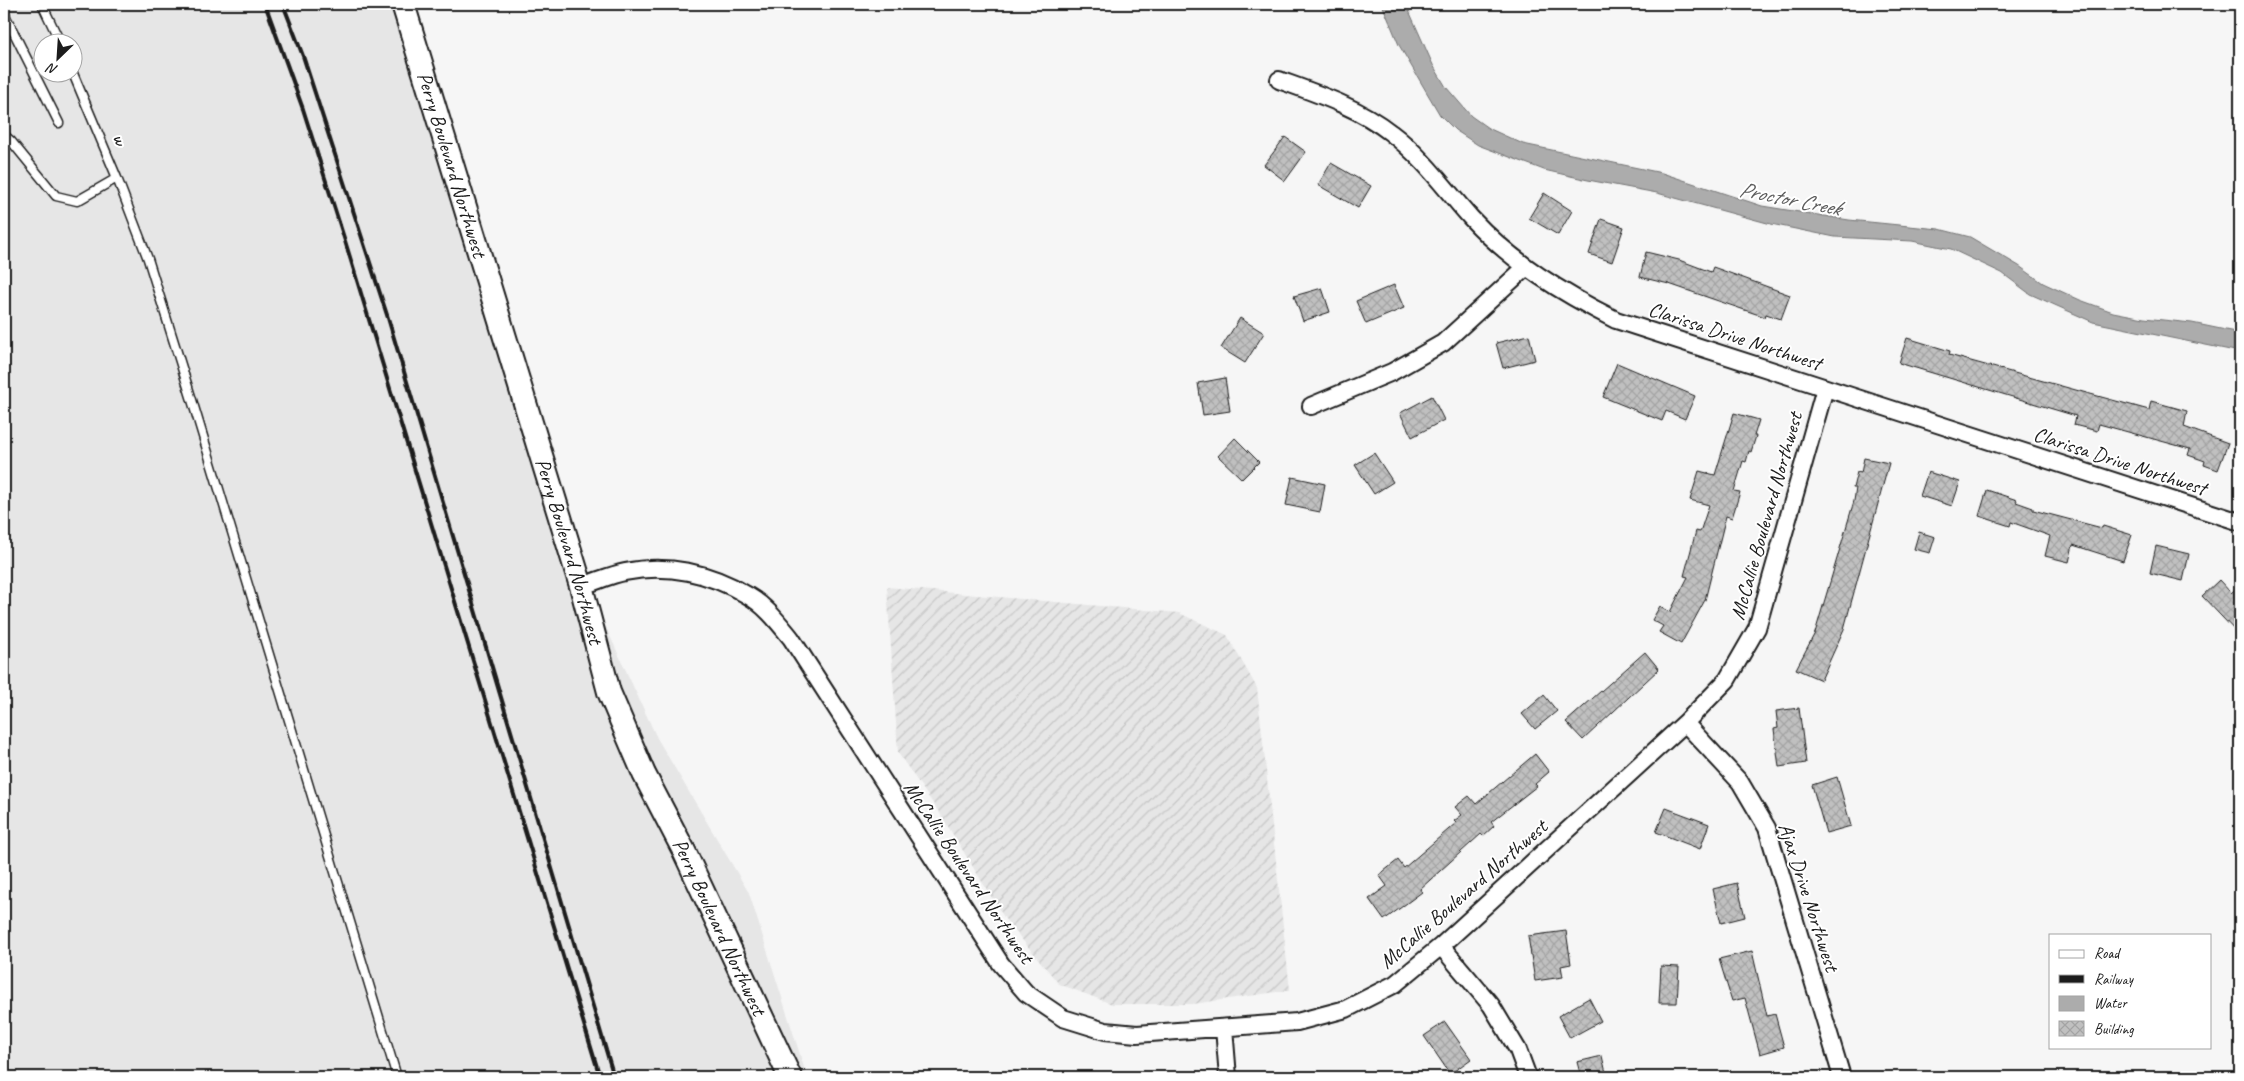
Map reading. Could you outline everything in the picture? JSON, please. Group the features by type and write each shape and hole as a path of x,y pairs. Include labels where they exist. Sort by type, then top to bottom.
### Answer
{"street":[{"name":"Perry Boulevard Northwest","path":"403,4 581,586 609,692 644,774 683,849 790,1077"},
{"name":"Clarissa Drive Northwest","path":"1279,80 1337,100 1390,132 1419,157 1472,219 1525,268 1566,294 1616,320 2240,522"},
{"path":"1311,406 1392,372 1443,343 1525,268"},
{"name":"McCallie Boulevard Northwest","path":"581,586 626,572 670,568 708,576 748,595 770,613 791,638 1001,964 1026,993 1063,1018 1105,1031 1137,1034 1297,1022 1346,1009 1395,984 1441,946 1685,723 1726,680 1757,628 1825,388"},
{"name":"Ajax Drive Northwest","path":"1685,723 1740,782 1767,828 1842,1077"},
{"path":"1441,946 1491,1005 1518,1050 1528,1077"},
{"path":"1224,1028 1228,1077"}],"lane":[{"path":"42,4 55,32"},
{"path":"4,13 59,124"},
{"name":"w","path":"4,135 56,196 77,201 118,178 77,82"},
{"path":"118,178 148,259 192,400 396,1077"}],"shaded area":[{"path":"4,4 400,4 573,556 657,738 749,893 807,1077 4,1077"},
{"path":"887,587 1179,613 1227,635 1257,688 1290,990 1193,1004 1112,1004 1059,984 1005,919 941,815 898,753"}],"water":[{"path":"1382,4 1406,4 1433,65 1446,87 1471,116 1488,128 1523,144 1662,173 1762,206 1849,220 1939,229 1970,237 2019,266 2043,283 2080,300 2113,312 2144,318 2192,323 2240,333 2240,352 2093,322 2030,294 2002,273 1951,249 1912,241 1835,237 1771,224 1657,193 1544,170 1478,145 1455,130 1440,115 1399,45"}],"building":[{"path":"1285,137 1306,152 1285,181 1264,165"},
{"path":"1331,163 1371,186 1358,208 1318,185"},
{"path":"1544,193 1572,211 1558,235 1529,218"},
{"path":"1601,219 1624,227 1612,262 1589,254"},
{"path":"1646,252 1679,260 1711,272 1713,267 1790,295 1781,319 1766,314 1765,317 1669,284 1640,277"},
{"path":"1394,285 1404,308 1366,324 1356,301"},
{"path":"1322,288 1330,312 1303,321 1294,296"},
{"path":"1240,318 1264,333 1245,363 1221,348"},
{"path":"1529,335 1535,360 1503,368 1496,343"},
{"path":"1907,338 1950,351 1949,355 2149,410 2151,401 2187,411 2184,427 2228,443 2218,470 2204,465 2205,461 2188,455 2190,449 2099,424 2097,431 2074,425 2076,416 1899,363"},
{"path":"1617,363 1695,396 1685,419 1666,411 1662,421 1603,397"},
{"path":"1225,378 1230,411 1203,415 1198,383"},
{"path":"1432,396 1444,420 1412,437 1400,413"},
{"path":"1734,413 1759,420 1754,436 1756,436 1746,462 1743,461 1734,491 1740,492 1732,518 1726,516 1705,600 1681,644 1659,632 1663,626 1652,620 1660,606 1670,612 1688,577 1684,576 1696,531 1700,532 1709,505 1690,500 1699,471 1715,475"},
{"path":"1235,438 1259,462 1242,479 1218,456"},
{"path":"1374,453 1393,482 1374,494 1355,465"},
{"path":"1864,458 1889,463 1844,629 1821,680 1796,669 1815,633 1854,501 1856,488 1853,488 1857,472 1861,473"},
{"path":"1928,472 1960,482 1952,506 1920,496"},
{"path":"1292,477 1325,484 1320,512 1286,505"},
{"path":"1987,490 2017,500 2016,502 2033,508 2033,510 2102,528 2103,526 2132,535 2123,561 2073,545 2069,562 2045,556 2050,536 2011,522 2010,526 1979,516"},
{"path":"1919,532 1935,537 1930,553 1914,549"},
{"path":"2156,546 2189,554 2183,581 2150,573"},
{"path":"2219,580 2231,593 2240,585 2240,636 2202,596"},
{"path":"1645,652 1659,669 1583,740 1566,722"},
{"path":"1544,695 1557,711 1535,729 1522,714"},
{"path":"1799,708 1806,763 1779,767 1774,729 1778,728 1776,711"},
{"path":"1535,754 1549,772 1535,784 1537,786 1491,822 1494,826 1483,836 1481,834 1420,889 1422,892 1384,920 1369,899 1387,886 1379,875 1398,860 1404,868 1456,823 1454,821 1462,815 1455,807 1469,796 1476,804"},
{"path":"1837,777 1851,826 1826,833 1812,785"},
{"path":"1666,808 1709,824 1700,849 1656,832"},
{"path":"1737,883 1745,917 1721,923 1713,889"},
{"path":"1566,931 1571,964 1561,966 1563,977 1535,981 1528,936"},
{"path":"1752,951 1767,1016 1775,1014 1784,1047 1760,1054 1745,998 1732,1001 1719,959"},
{"path":"1661,966 1679,967 1677,1003 1659,1003"},
{"path":"1589,998 1601,1021 1570,1038 1558,1016"},
{"path":"1445,1022 1471,1059 1450,1074 1424,1036"},
{"path":"1602,1056 1607,1077 1581,1077 1577,1062"}],"railway":[{"path":"265,4 303,109 345,241 600,1077"},
{"path":"283,4 303,56 388,318 614,1077"}],"water label":[{"name":"Proctor Creek","path":"1790,198"}]}
